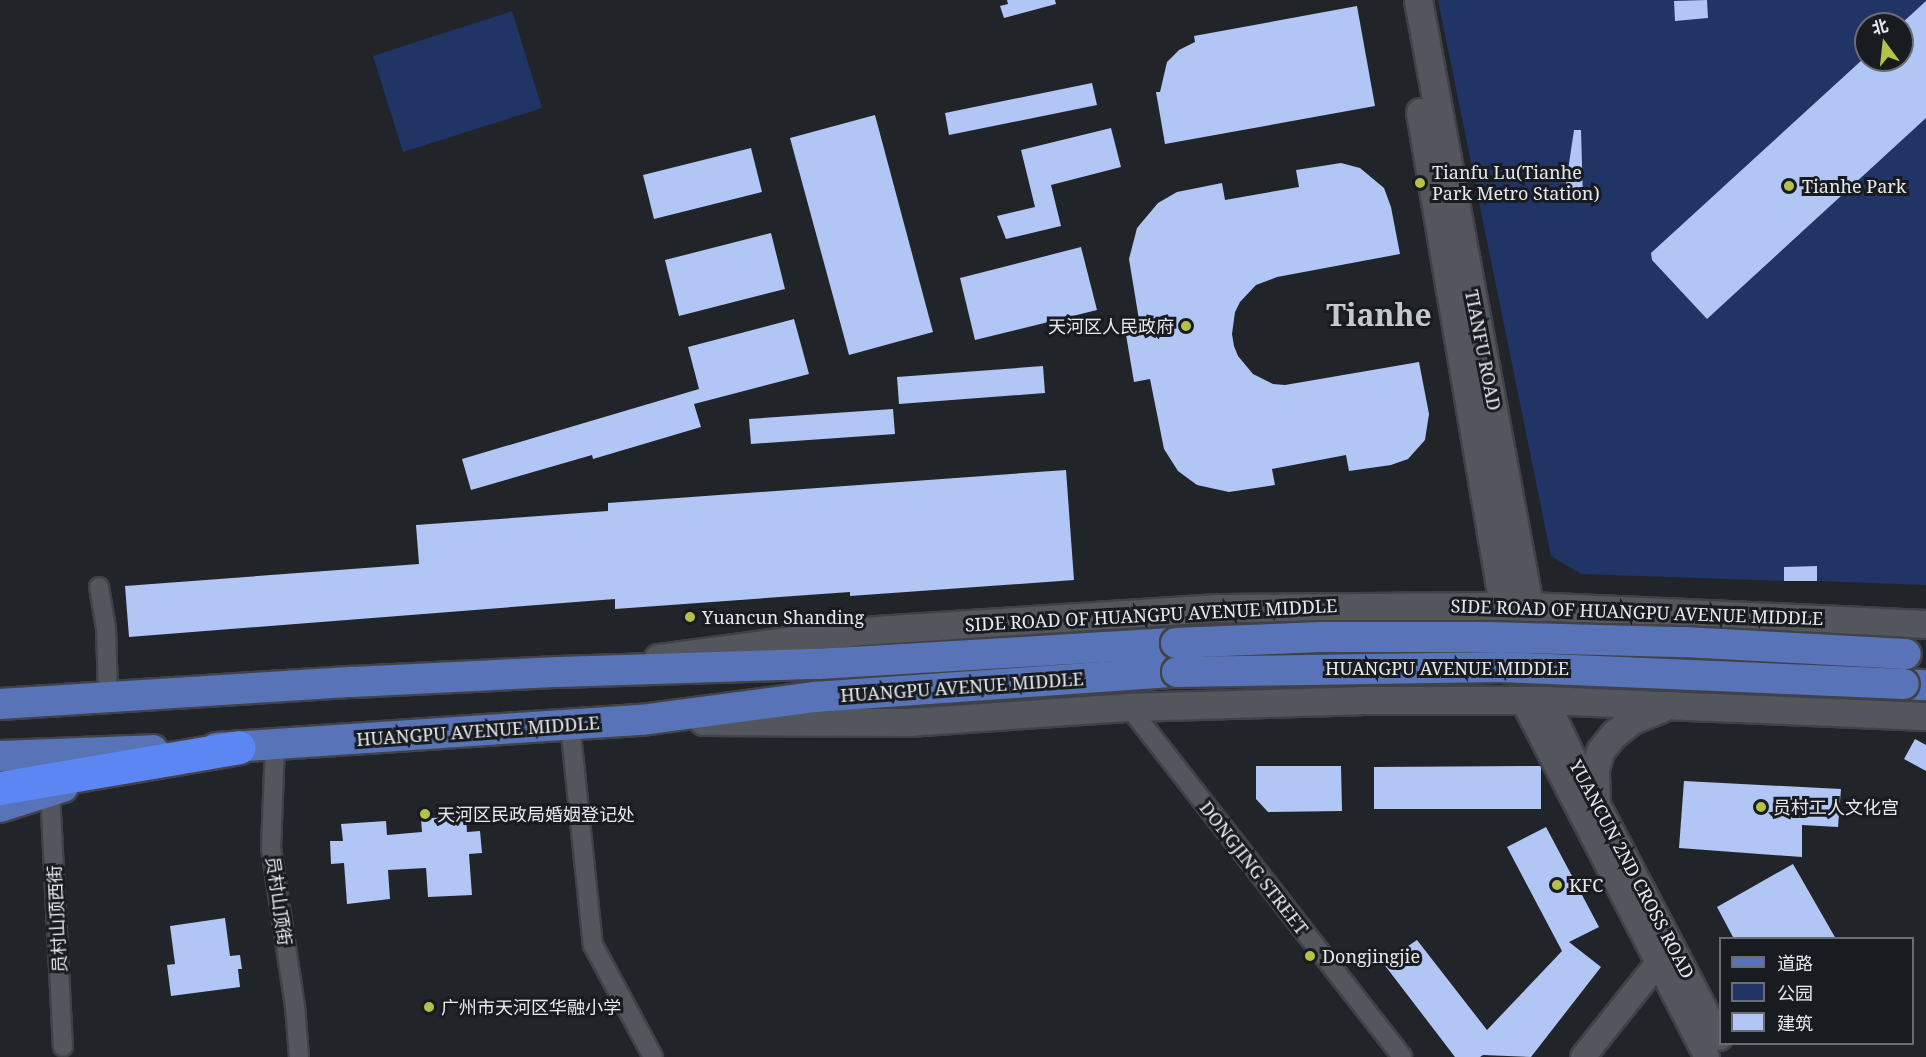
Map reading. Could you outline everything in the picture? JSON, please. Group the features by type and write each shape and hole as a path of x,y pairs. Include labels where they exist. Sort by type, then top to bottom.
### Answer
{"highway":[{"path":"0,788 239,747"}],"main road":[{"name":"TIANFU ROAD","path":"1401,0 1514,674 1534,699"},
{"name":"TIANFU ROAD","path":"1418,0 1530,606 1534,699"},
{"path":"1359,606 1384,618 1393,628 1400,657 1395,673 1387,682 1360,700"},
{"name":"SIDE ROAD OF HUANGPU AVENUE MIDDLE","path":"558,672 822,635 1218,608 1530,606 1926,624"},
{"path":"1724,707 1705,694 1695,681 1691,656 1692,647 1700,632 1730,614"},
{"name":"HUANGPU AVENUE MIDDLE","path":"0,704 108,696 558,672 819,664 1176,643 1353,637 1498,637 1684,642 1916,654"},
{"name":"HUANGPU AVENUE MIDDLE","path":"0,756 239,747 642,720 815,697 1177,672 1366,667 1510,667 1915,685"},
{"path":"642,720 798,724 908,722 1129,707 1360,700 1534,699 1926,716"},
{"path":"1596,802 1595,769 1600,750 1606,742 1632,720 1669,705"},
{"path":"0,807 50,792 98,773"}],"street":[{"path":"99,587 106,628 108,696"},
{"name":"YUANCUN 2ND CROSS ROAD","path":"1534,699 1596,802 1719,1036"},
{"name":"YUANCUN 2ND CROSS ROAD","path":"1534,699 1658,963 1707,1057"},
{"name":"DONGJING STREET","path":"1129,707 1402,1057"},
{"path":"570,724 593,945 653,1057"},
{"name":"员村山顶街","path":"275,744 271,848 295,1006 299,1057"},
{"name":"员村山顶西街","path":"50,792 63,1047"},
{"path":"1583,1057 1658,963"}],"green space":[{"name":"Tianhe Park","path":"1438,0 1926,0 1926,585 1817,581 1816,566 1785,567 1784,581 1581,574 1551,556"},
{"path":"512,11 542,108 403,152 373,56"}],"building":[{"path":"1007,0 1055,0 1056,4 1004,18 1000,6 1008,4"},
{"path":"1707,0 1708,18 1675,21 1674,1"},
{"name":"Tianhe Park","path":"1926,1 1926,118 1707,319 1652,260 1651,253 1854,67 1854,72 1914,72 1914,12"},
{"path":"1357,6 1375,106 1165,144 1156,92 1160,92 1167,62 1179,50 1195,42 1194,36"},
{"path":"1092,83 1097,105 949,135 945,113"},
{"path":"875,115 933,332 849,355 790,138"},
{"path":"1111,128 1121,167 1051,185 1061,226 1006,239 997,216 1035,207 1021,150"},
{"path":"1574,130 1581,130 1583,200 1572,203 1566,184"},
{"path":"751,148 762,192 654,219 643,175"},
{"name":"天河区人民政府","path":"1341,163 1360,168 1384,188 1391,207 1400,254 1277,277 1256,285 1240,302 1235,312 1232,334 1234,346 1238,356 1253,374 1273,384 1285,385 1419,362 1429,414 1425,440 1408,459 1391,465 1349,471 1346,455 1272,469 1275,485 1229,492 1197,485 1178,471 1164,449 1150,379 1134,382 1125,329 1140,326 1129,259 1137,228 1158,203 1177,192 1222,183 1225,200 1299,187 1296,170"},
{"path":"771,233 785,289 679,316 665,260"},
{"path":"1081,247 1097,310 975,340 960,278"},
{"path":"794,319 809,374 694,404 701,427 593,459 592,455 471,490 462,459 699,389 688,347"},
{"path":"1043,366 1045,393 899,404 897,377"},
{"path":"893,409 895,434 751,444 749,419"},
{"path":"1066,470 1074,580 850,596 850,592 615,609 615,599 129,637 125,586 419,564 416,525 608,511 608,503"},
{"path":"1817,566 1817,581 1784,581 1784,567"},
{"path":"1915,739 1926,745 1926,771 1904,759"},
{"path":"1256,766 1341,766 1342,811 1268,812 1256,799"},
{"path":"1541,766 1541,809 1374,809 1374,767"},
{"name":"员村工人文化宫","path":"1684,781 1841,789 1838,827 1802,825 1802,857 1679,848"},
{"path":"466,815 467,832 480,831 482,853 469,854 472,895 428,897 426,868 388,870 390,899 347,904 344,863 331,864 330,841 343,841 341,824 386,821 387,835 422,832 421,819"},
{"path":"1546,827 1599,927 1569,942 1601,967 1531,1057 1483,1055 1455,1057 1383,963 1417,940 1487,1030 1562,951 1507,847"},
{"path":"1793,864 1835,937 1733,937 1717,907"},
{"path":"225,918 230,956 240,955 242,969 238,969 240,987 171,996 167,965 175,964 170,926"}],"place":[{"name":"Tianfu Lu(Tianhe Park Metro Station)","path":"1420,183"},
{"name":"Tianhe Park","path":"1789,186"},
{"name":"天河区人民政府","path":"1186,326"},
{"name":"Yuancun Shanding","path":"690,617"},
{"name":"员村工人文化宫","path":"1761,807"},
{"name":"天河区民政局婚姻登记处","path":"425,814"},
{"name":"KFC","path":"1557,885"},
{"name":"Dongjingjie","path":"1310,956"},
{"name":"广州市天河区华融小学","path":"429,1007"}],"district":[{"name":"Tianhe","path":"1379,315"}]}
